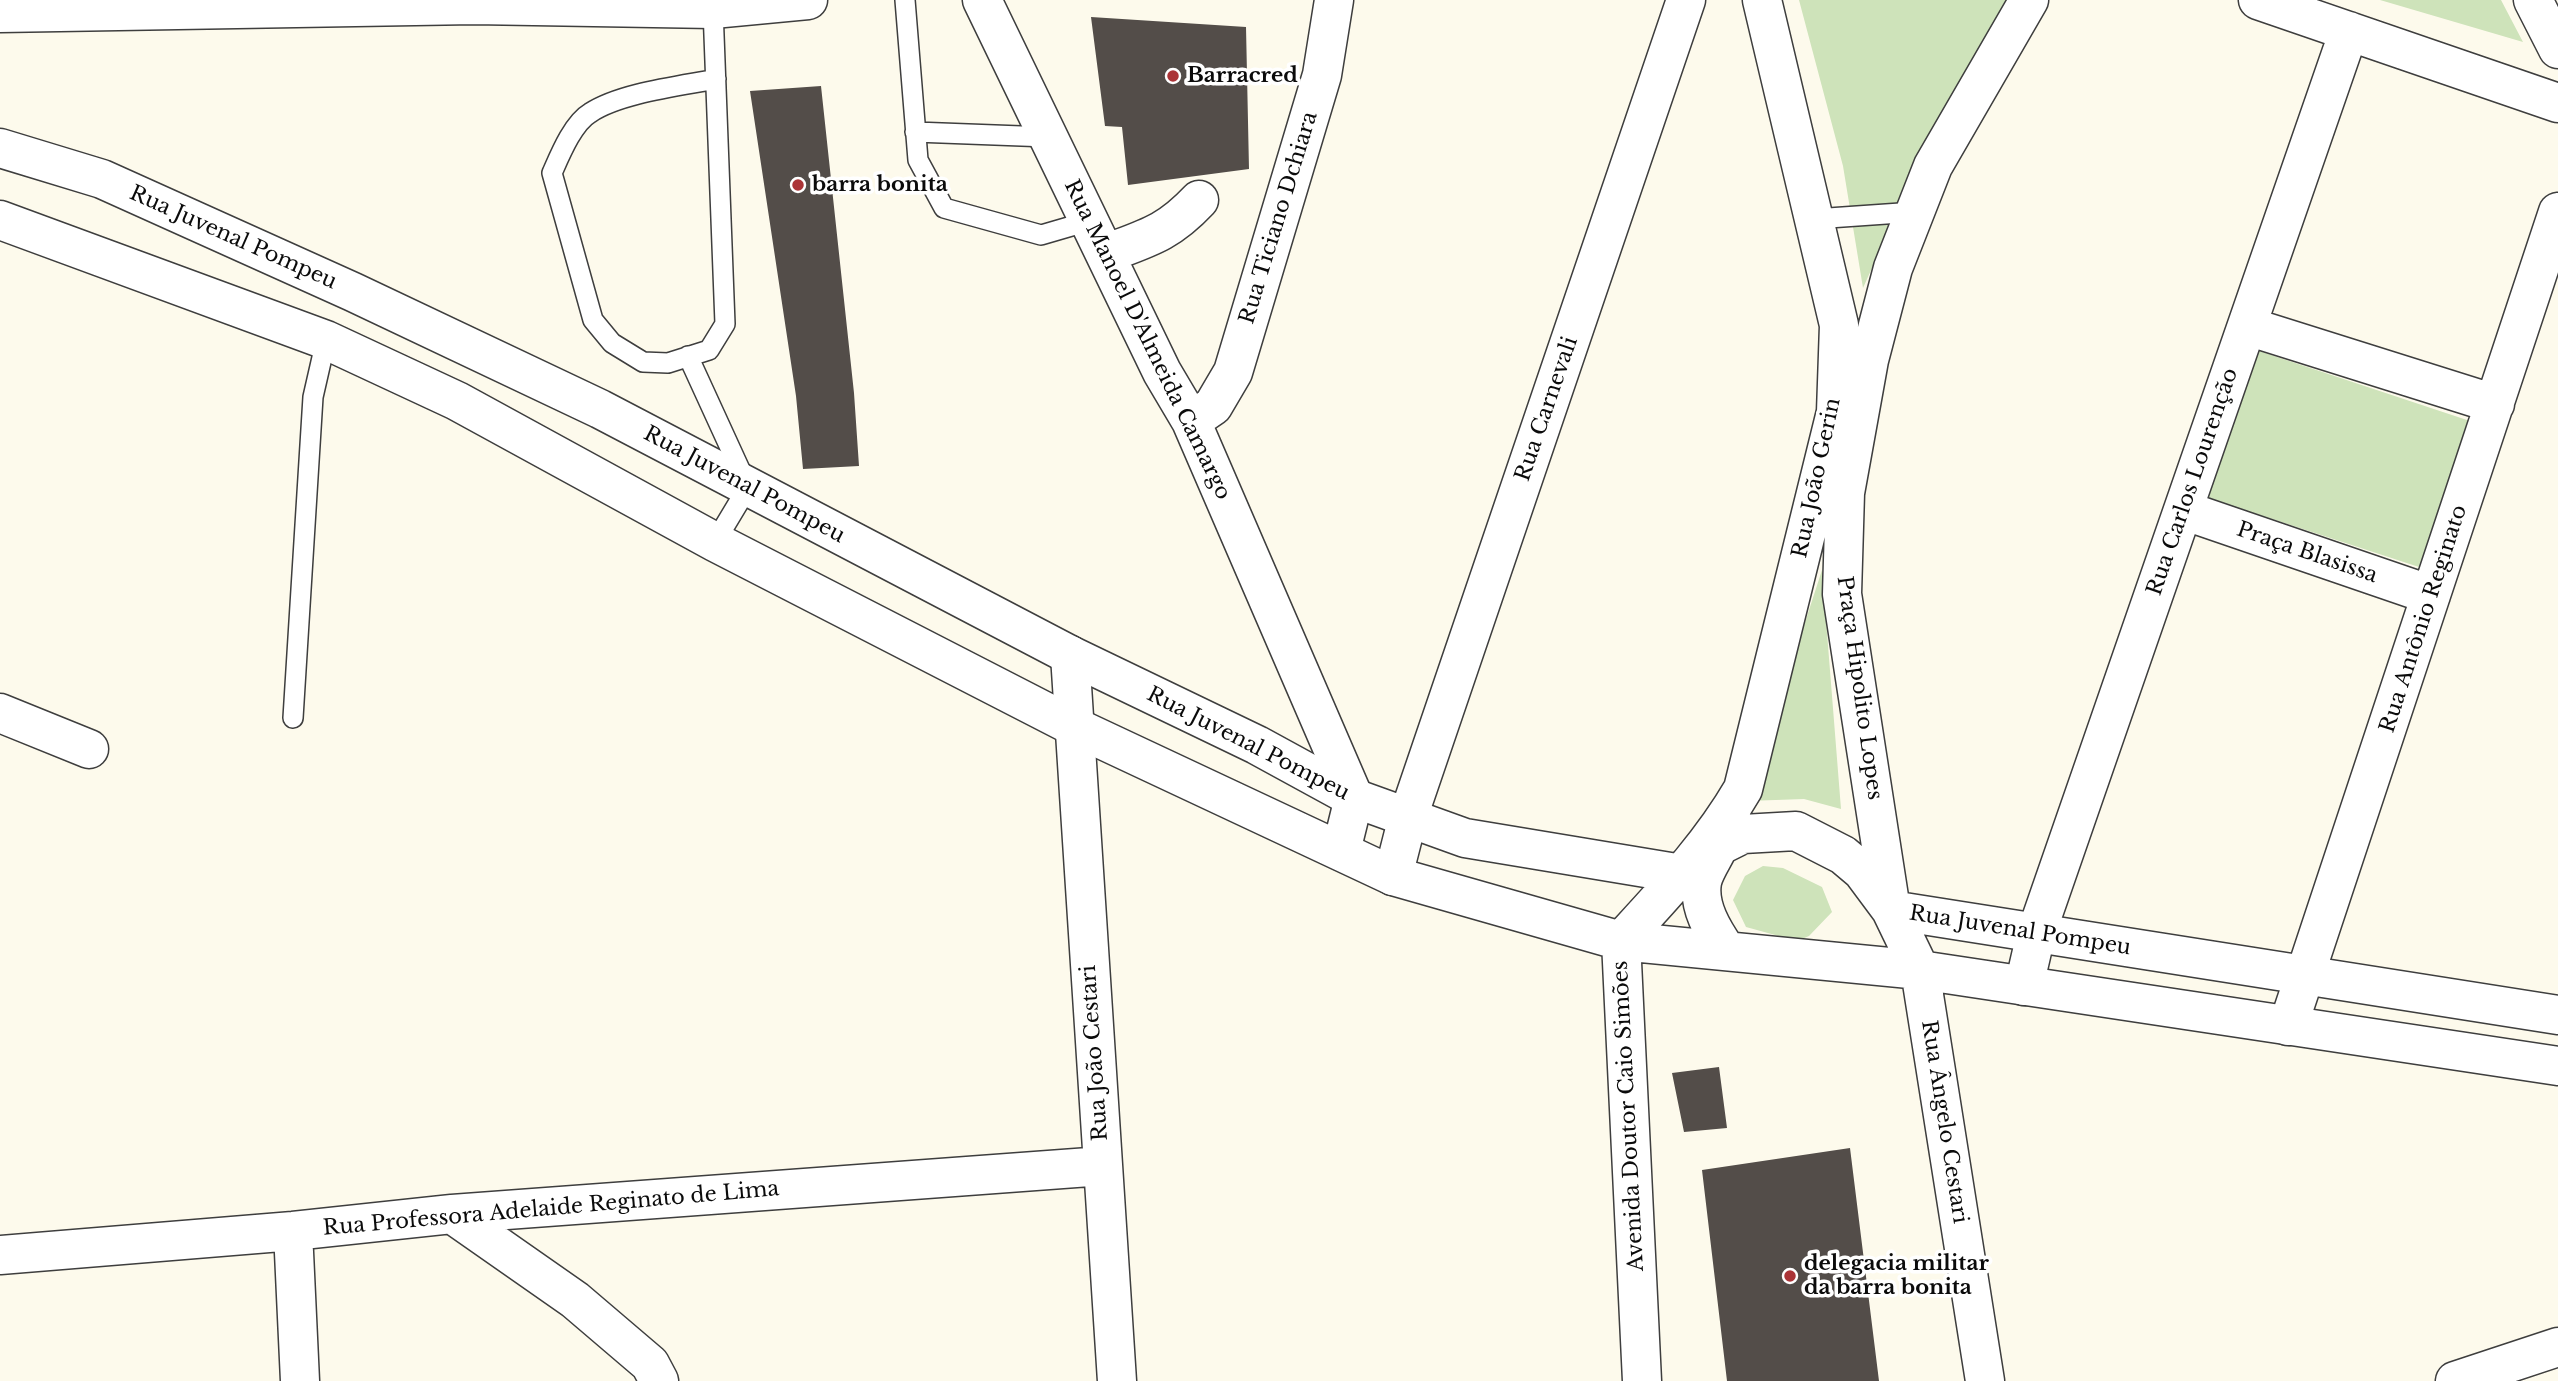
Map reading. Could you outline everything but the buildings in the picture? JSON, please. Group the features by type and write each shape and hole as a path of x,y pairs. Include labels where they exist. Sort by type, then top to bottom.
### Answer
{"street":[{"path":"0,13 473,2 713,9 808,0"},
{"name":"Rua Manoel D'Almeida Camargo","path":"982,0 1162,372 1191,421 1354,798"},
{"name":"Rua Ticiano Dchiara","path":"1191,421 1213,406 1233,372 1322,75 1334,0"},
{"name":"Rua Carnevali","path":"1393,876 1408,817 1685,0"},
{"name":"Praça Hipolito Lopes","path":"1891,910 1842,594 1845,493 1869,360 1893,268 1933,166 2029,0"},
{"path":"2258,0 2558,103"},
{"path":"2533,0 2558,49"},
{"name":"Rua João Gerin","path":"1682,874 1725,821 1743,789 1836,412 1839,325 1759,7"},
{"name":"Rua Carlos Lourenção","path":"2024,986 2036,934 2349,31"},
{"name":"Rua Juvenal Pompeu","path":"0,148 102,179 353,292 600,409 1070,655 1257,745 1354,798 1465,838 1682,874 1719,846 1743,834 1796,831 1843,855 1862,872 1891,910 2558,1015"},
{"path":"1097,238 1164,231 1181,219 1199,200"},
{"name":"Rua Antônio Reginato","path":"2288,1026 2558,212"},
{"path":"0,220 326,340 457,401 715,542 1073,726 1393,876 1621,941 1920,970 2558,1066"},
{"path":"326,340 353,292"},
{"path":"2247,326 2495,404"},
{"name":"Praça Blasissa","path":"2183,510 2431,595"},
{"name":"Rua João Cestari","path":"1070,655 1117,1381"},
{"path":"0,713 89,749"},
{"path":"1341,851 1354,798"},
{"path":"1719,846 1702,882 1704,907 1714,932 1726,950"},
{"name":"Avenida Doutor Caio Simões","path":"1642,1381 1621,941 1682,874"},
{"name":"Rua Ângelo Cestari","path":"1891,910 1920,970 1985,1381"},
{"name":"Rua Professora Adelaide Reginato de Lima","path":"0,1255 293,1231 452,1214 1103,1166"},
{"path":"452,1214 575,1300 650,1364 659,1381"},
{"path":"293,1231 300,1381"},
{"path":"2455,1381 2558,1347"}],"lane":[{"path":"905,0 918,160 944,208 1041,235 1097,238"},
{"path":"713,9 716,79 724,324 709,350 668,363 643,362 612,343 593,320 552,173 567,141 588,113 624,99 716,79"},
{"path":"915,132 1048,137"},
{"path":"1814,219 1915,212"},
{"path":"293,718 313,397 326,340"},
{"path":"688,356 748,487 715,542"}],"green space":[{"path":"1799,0 2007,0 1923,154 1863,288 1843,166"},
{"path":"2380,0 2501,0 2523,42"},
{"path":"2256,350 2470,421 2422,568 2208,498"},
{"path":"1822,570 1841,809 1804,799 1747,801"},
{"path":"1763,866 1783,868 1822,887 1832,912 1809,936 1797,941 1746,927 1733,900 1745,876"}],"place":[{"name":"Barracred","path":"1173,76"},
{"name":"barra bonita","path":"798,185"},
{"name":"delegacia militar da barra bonita","path":"1790,1276"}]}
